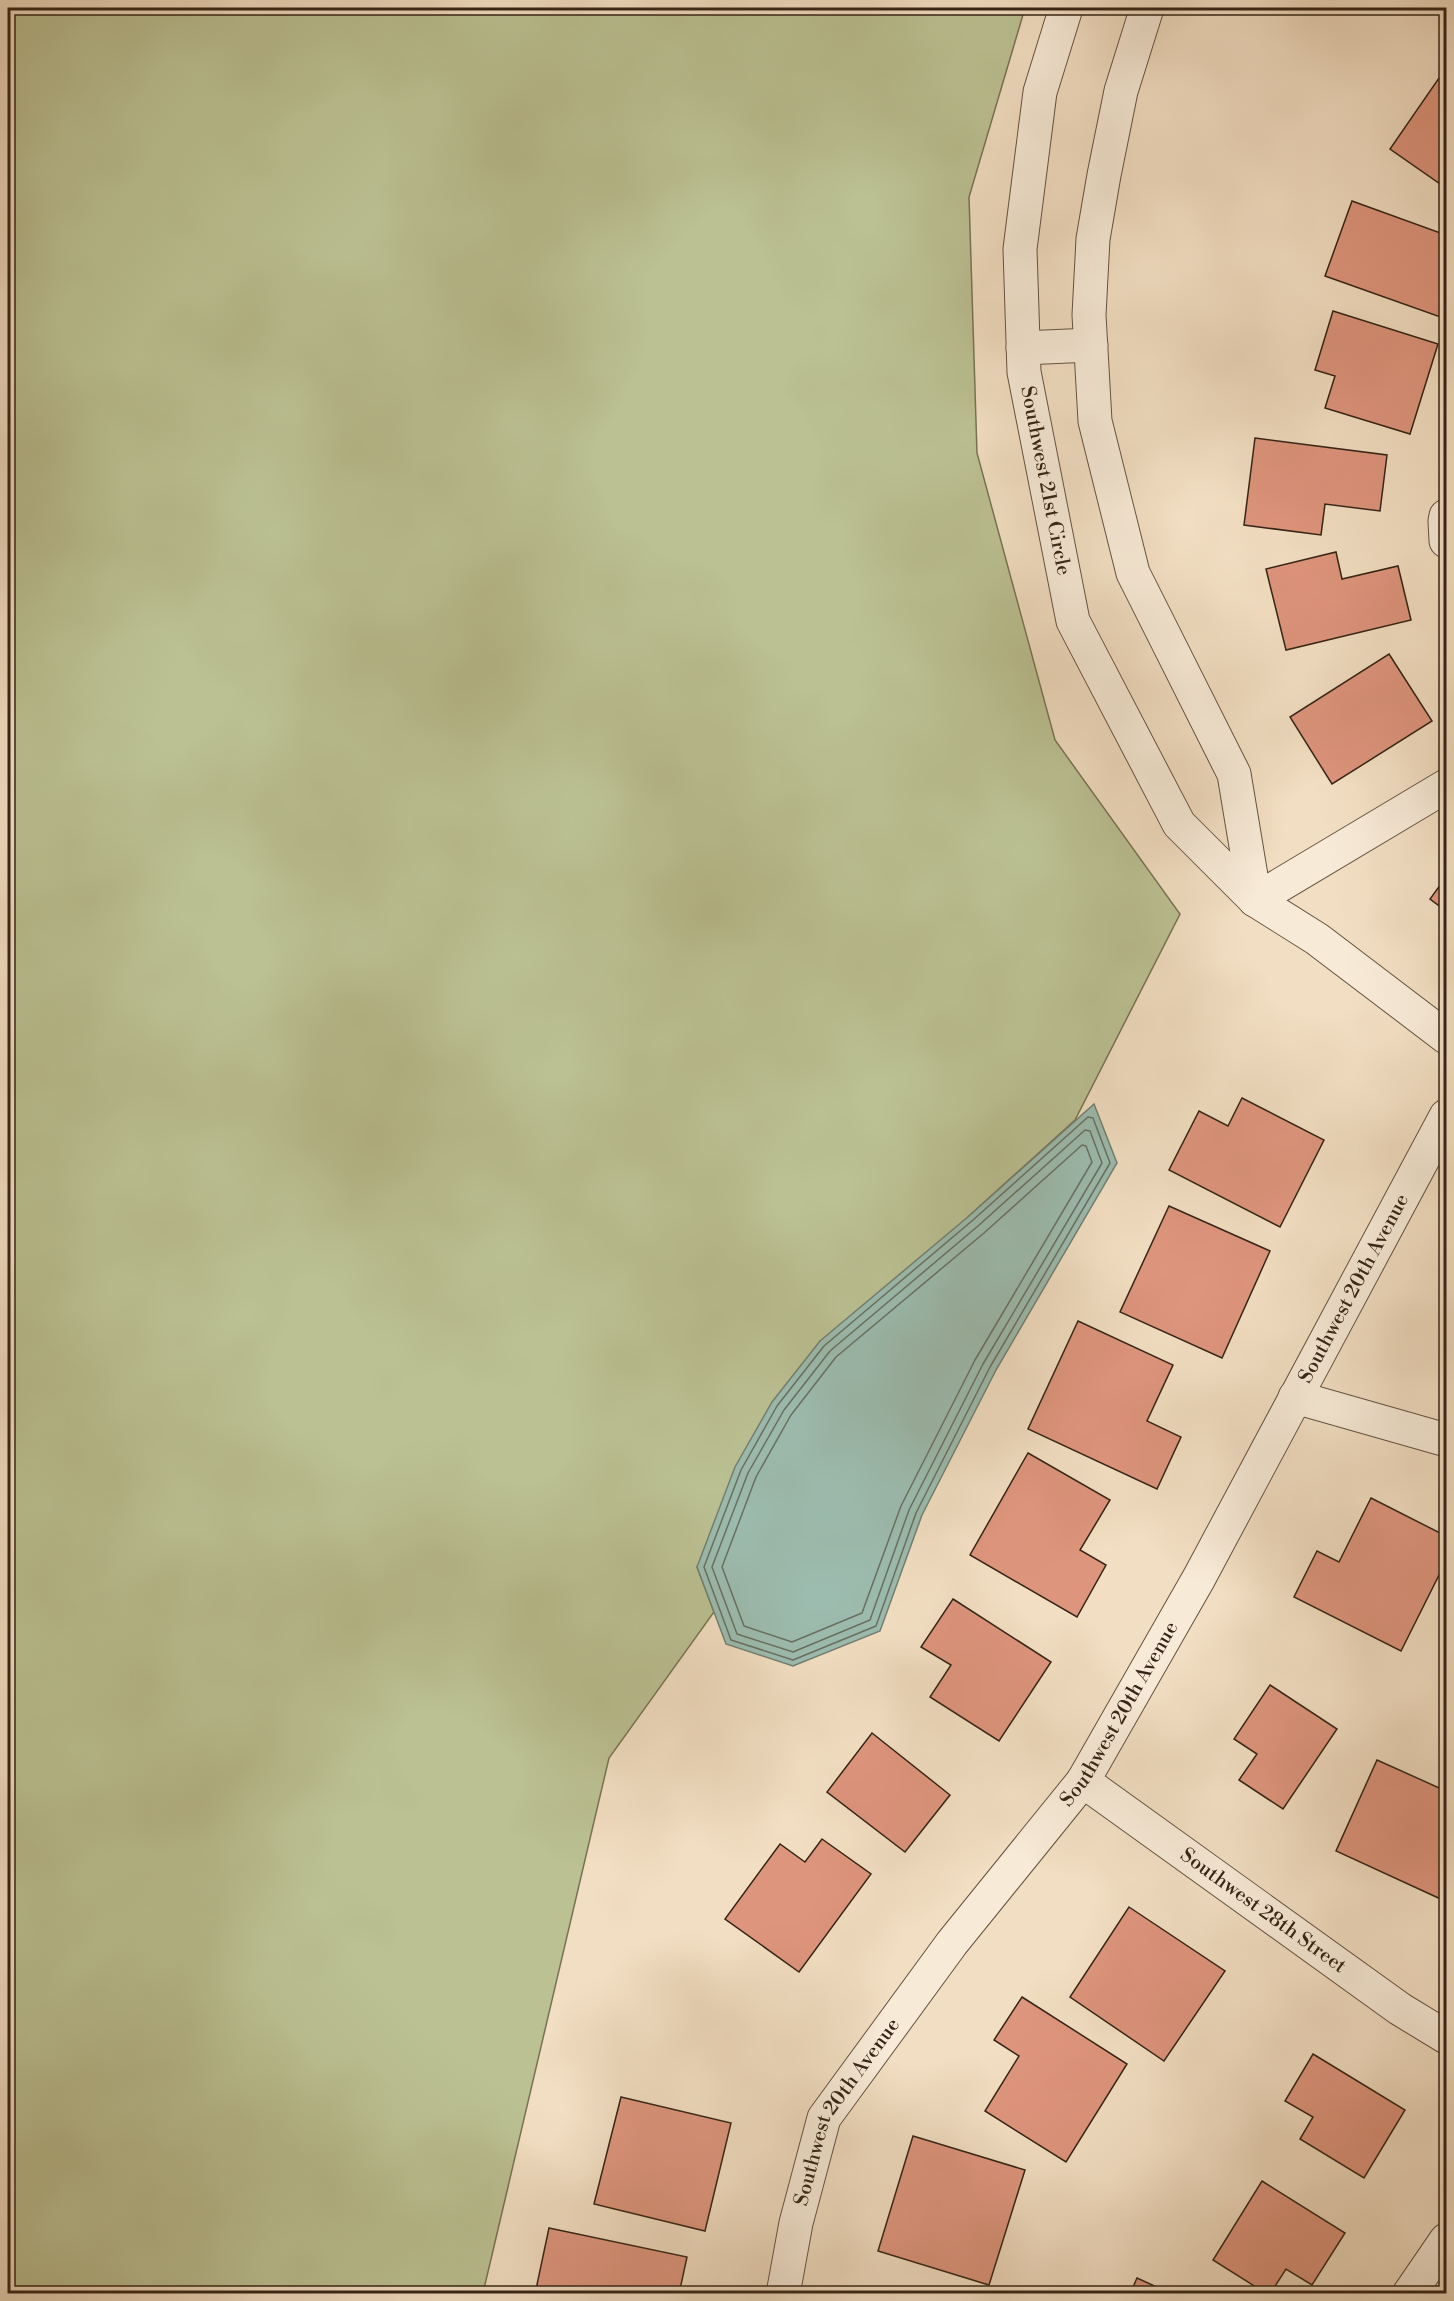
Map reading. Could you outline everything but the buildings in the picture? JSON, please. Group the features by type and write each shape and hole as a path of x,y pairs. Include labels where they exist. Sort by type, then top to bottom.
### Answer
{"street":[{"name":"Southwest 21st Circle","path":"1066,8 1040,92 1020,249 1024,372 1073,621 1179,824 1255,900 1317,939 1446,1037"},
{"path":"1148,8 1121,92 1094,239 1089,315 1095,421 1133,573 1234,774 1255,900 1446,786"},
{"path":"1023,348 1091,345"},
{"path":"1446,516 1446,541"},
{"name":"Southwest 20th Avenue","path":"783,2294 796,2223 824,2118 952,1943 1083,1781 1198,1578 1446,1116"},
{"path":"1295,1397 1446,1440"},
{"name":"Southwest 28th Street","path":"1083,1781 1400,2009 1446,2037"},
{"path":"1409,2294 1446,2240"}],"green space":[{"path":"8,8 1025,8 969,197 977,453 1055,740 1180,914 1075,1120 969,1216 697,1567 714,1612 609,1758 483,2293 8,2294"}],"water":[{"path":"1094,1104 1117,1163 996,1370 922,1515 880,1631 793,1666 726,1644 697,1567 735,1467 772,1402 820,1341 969,1216"}]}
